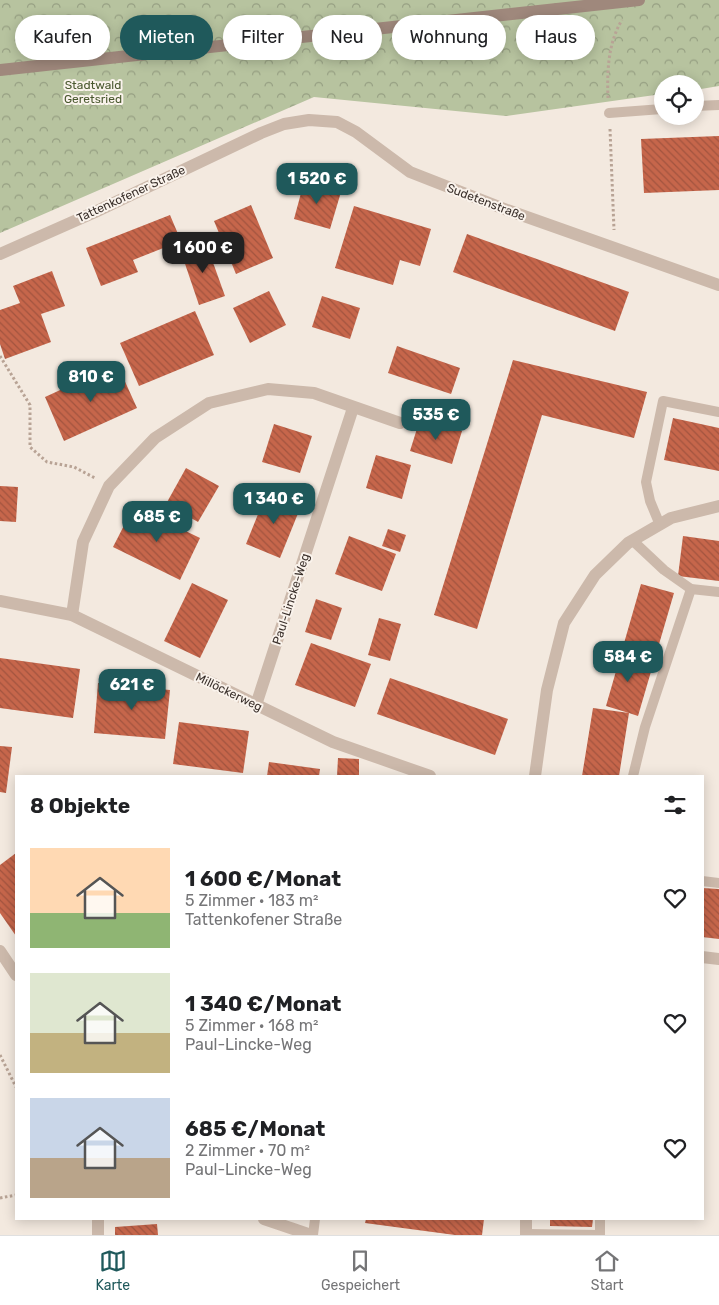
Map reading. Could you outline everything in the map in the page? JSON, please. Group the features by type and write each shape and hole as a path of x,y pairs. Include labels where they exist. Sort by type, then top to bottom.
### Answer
{"main road":[{"path":"0,70 638,0"}],"street":[{"name":"Sudetenstraße","path":"261,133 284,124 309,120 337,122 356,132 384,155 410,172 507,210 719,285"},
{"name":"Tattenkofener Straße","path":"0,254 95,212 261,133"},
{"path":"72,615 83,542 109,486 155,438 209,403 268,390 314,393 400,423"},
{"name":"Paul-Lincke-Weg","path":"256,705 353,408"},
{"path":"535,775 547,690 564,623 595,575 632,540 672,518 719,506"},
{"name":"Millöckerweg","path":"0,600 72,615 333,742 427,775"},
{"path":"0,951 15,972"},
{"path":"704,957 719,959"},
{"path":"98,1220 98,1235"},
{"path":"267,1220 312,1235"},
{"path":"526,1220 526,1234"}],"lane":[{"path":"704,106 719,105"},
{"path":"609,112 654,109"},
{"path":"660,525 650,501 646,482 663,401 719,412"},
{"path":"632,540 664,570 691,589 719,592"},
{"path":"633,775 645,727 691,589"},
{"path":"704,881 719,883"},
{"path":"312,1235 315,1220"},
{"path":"526,1234 600,1235 600,1220"}],"path":[{"path":"615,248 607,75 614,33 634,0"},
{"path":"0,356 30,405 30,447 47,462 74,467 109,486"},
{"path":"0,1054 15,1085"},
{"path":"0,1198 15,1196"}],"green space":[{"name":"Stadtwald Geretsried","path":"0,0 719,0 719,86 704,88 704,75 654,75 654,95 506,116 314,97 0,233"}],"building":[{"path":"719,136 719,190 644,193 641,139"},
{"path":"304,182 341,192 330,229 294,219"},
{"path":"251,205 273,258 236,274 214,221"},
{"path":"354,206 431,229 420,266 400,260 393,285 335,268"},
{"path":"170,215 181,241 133,260 138,272 101,286 86,248"},
{"path":"467,234 629,292 615,331 453,272"},
{"path":"206,243 225,296 199,305 181,252"},
{"path":"52,271 65,306 41,314 51,342 5,359 0,344 0,310 20,303 13,286"},
{"path":"269,291 286,325 250,343 233,308"},
{"path":"322,296 360,308 350,339 312,327"},
{"path":"195,311 214,355 139,386 120,343"},
{"path":"397,346 460,368 451,394 388,373"},
{"path":"513,360 647,392 634,438 542,415 477,629 434,615"},
{"path":"117,364 137,408 64,441 45,397"},
{"path":"673,418 719,428 719,471 664,460"},
{"path":"420,419 462,431 452,464 410,451"},
{"path":"274,424 312,436 300,473 262,462"},
{"path":"376,455 411,465 402,499 366,488"},
{"path":"186,468 219,486 198,522 166,504"},
{"path":"0,486 18,487 16,522 0,521"},
{"path":"267,492 301,506 280,558 246,544"},
{"path":"134,506 200,538 180,580 113,547"},
{"path":"388,529 406,535 400,552 382,546"},
{"path":"349,536 396,554 382,591 335,574"},
{"path":"683,536 719,541 719,581 678,576"},
{"path":"192,583 228,600 200,658 164,641"},
{"path":"641,584 674,593 638,716 606,706"},
{"path":"316,599 342,608 331,640 305,632"},
{"path":"379,618 401,624 390,661 368,655"},
{"path":"311,643 371,664 355,707 295,685"},
{"path":"0,658 80,669 73,718 0,708"},
{"path":"390,678 508,719 495,755 377,714"},
{"path":"98,683 170,690 165,739 94,733"},
{"path":"593,708 629,713 619,775 582,775"},
{"path":"179,722 249,731 243,773 173,764"},
{"path":"0,746 12,747 6,793 0,792"},
{"path":"338,758 359,759 359,775 337,775"},
{"path":"269,762 320,769 319,775 267,775"},
{"path":"15,854 15,935 0,913 0,865"},
{"path":"704,888 719,889 719,939 704,937"},
{"path":"366,1220 484,1220 482,1235 455,1235 365,1223"},
{"path":"550,1220 593,1220 592,1227 550,1226"},
{"path":"157,1224 158,1235 115,1235 115,1227"}]}
